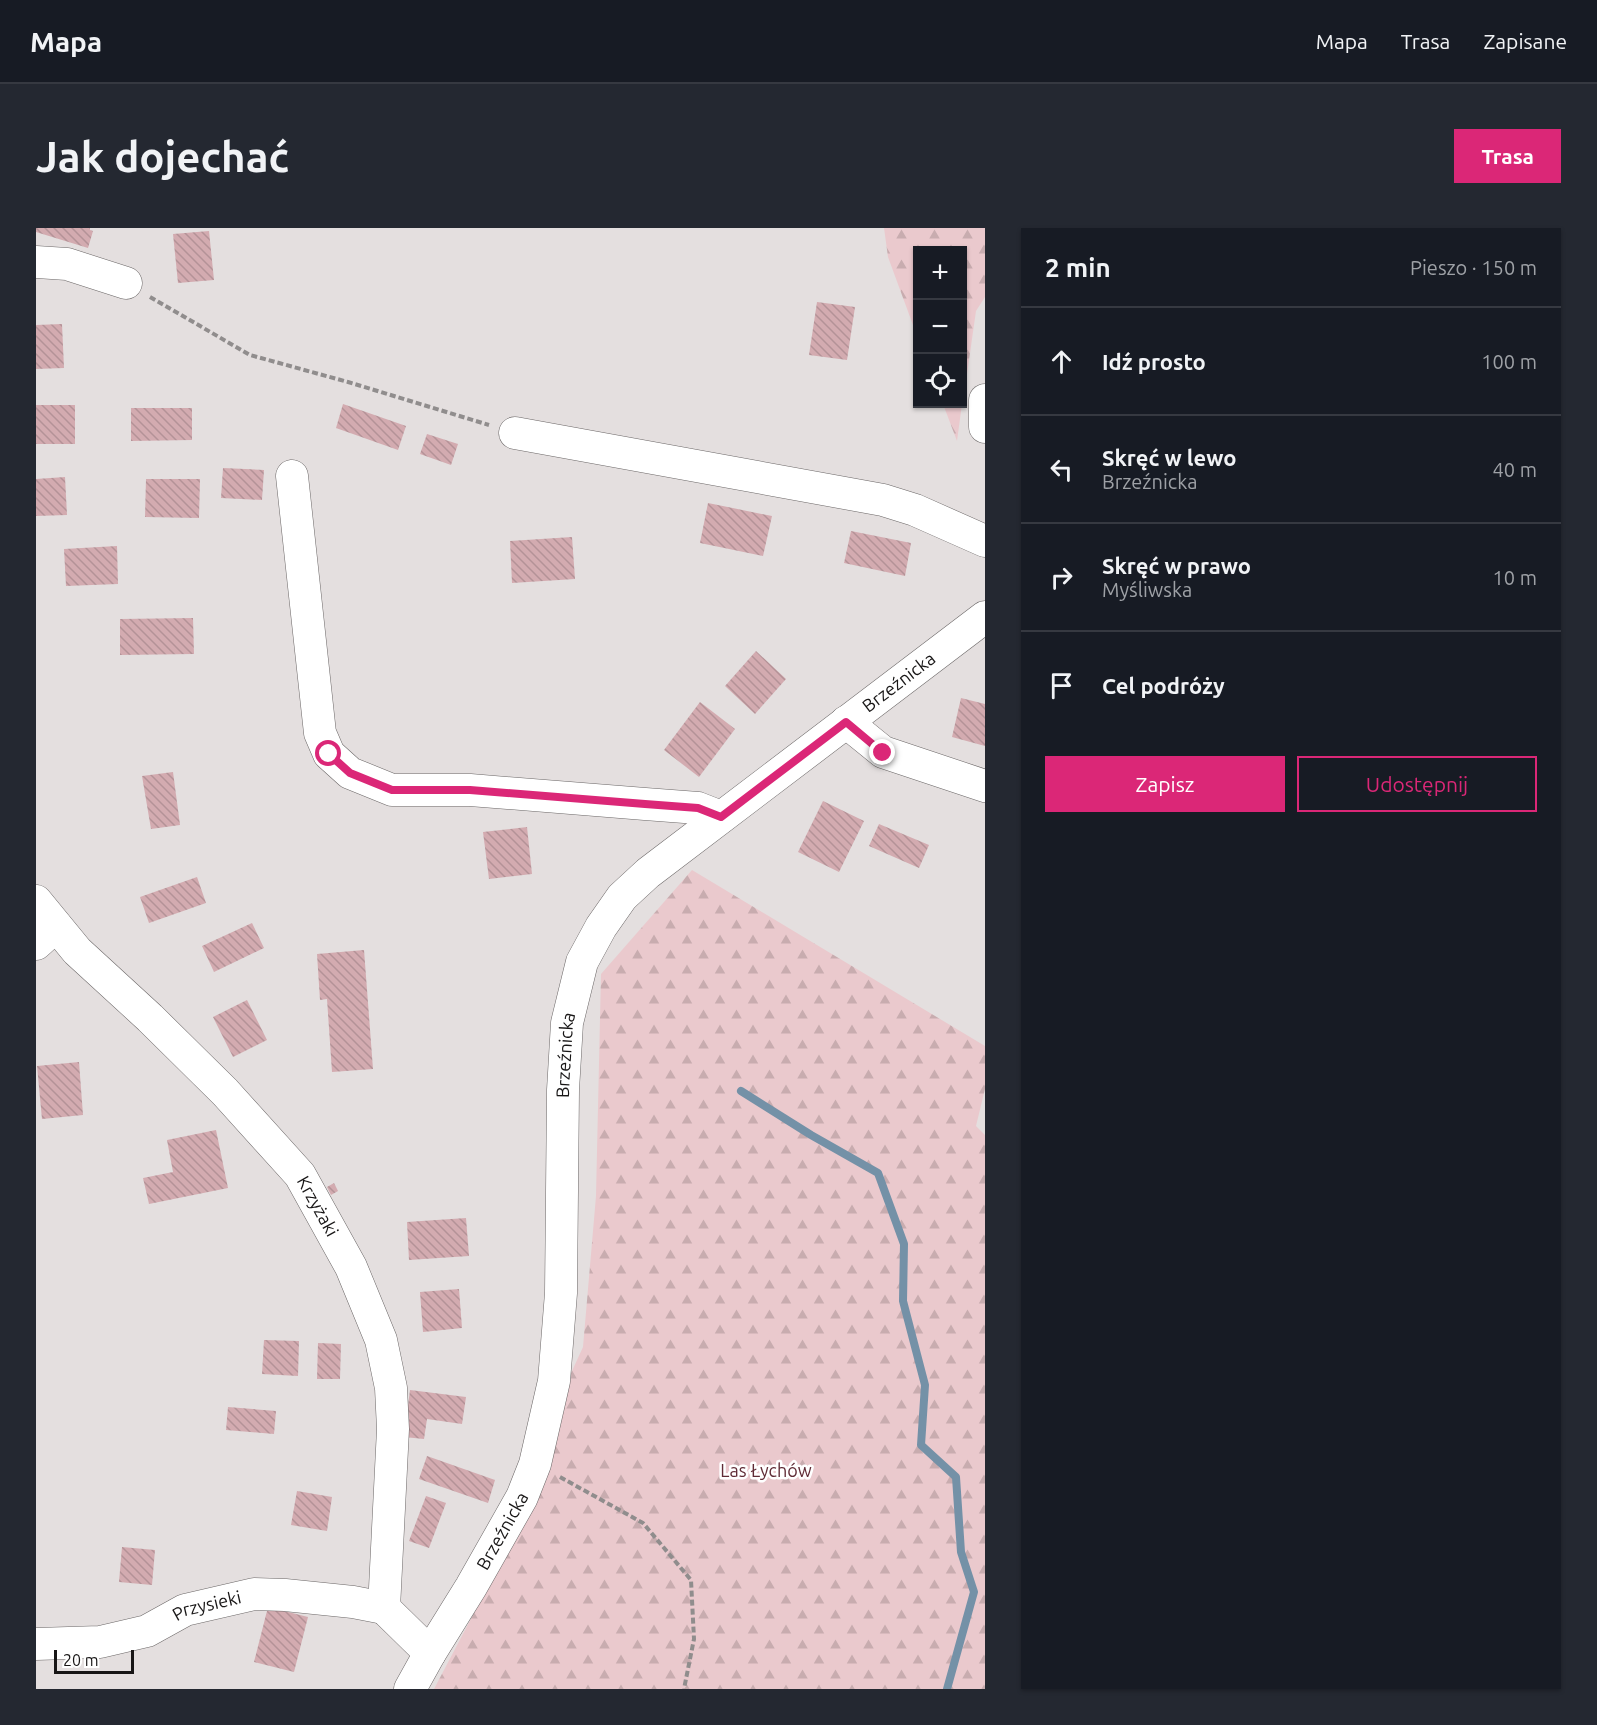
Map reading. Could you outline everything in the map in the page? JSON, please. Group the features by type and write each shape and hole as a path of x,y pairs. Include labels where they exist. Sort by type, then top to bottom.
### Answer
{"street":[{"path":"36,262 67,264 126,283"},
{"path":"985,400 985,427"},
{"path":"514,433 883,500 915,510 985,541"},
{"path":"292,476 320,733 329,754 350,773 392,790 470,790 698,808 721,817"},
{"name":"Brzeźnicka","path":"410,1689 522,1497 535,1464 554,1381 561,1293 563,1090 567,1023 582,962 601,927 622,897 648,873 985,617"},
{"path":"846,722 883,753 985,786"},
{"name":"Krzyżaki","path":"36,901 46,935 76,951 150,1018 225,1092 300,1176 351,1267 381,1340 391,1388 393,1429 384,1608"},
{"name":"Przysieki","path":"36,1644 100,1642 147,1631 185,1610 254,1594 285,1594 384,1608"},
{"path":"384,1608 430,1653"}],"path":[{"path":"126,283 250,355 348,382 514,433"},
{"path":"535,1464 644,1523 691,1580 694,1640 684,1689"}],"green space":[{"path":"884,228 985,228 985,297 976,311 967,374 967,246 913,246 913,325 888,257"},
{"path":"945,408 961,408 957,441"},
{"name":"Las Łychów","path":"692,870 985,1046 985,1089 976,1126 985,1135 985,1689 434,1689 534,1499 561,1395 583,1347 596,1196 601,974"}],"building":[{"path":"36,228 90,228 93,231 88,248 36,232"},
{"path":"209,231 214,280 178,283 173,234"},
{"path":"817,302 855,307 847,360 809,355"},
{"path":"62,324 64,368 36,369 36,325"},
{"path":"343,404 406,426 398,450 336,428"},
{"path":"36,405 75,405 75,444 36,444"},
{"path":"131,408 192,408 192,440 131,441"},
{"path":"427,434 458,444 451,465 420,454"},
{"path":"223,468 264,470 262,500 221,498"},
{"path":"65,477 67,515 36,516 36,479"},
{"path":"146,479 200,479 199,518 145,517"},
{"path":"708,503 772,516 763,556 700,543"},
{"path":"851,531 911,543 905,576 844,563"},
{"path":"572,537 575,579 512,583 510,541"},
{"path":"117,546 118,584 66,586 64,549"},
{"path":"193,618 194,654 120,655 120,619"},
{"path":"756,651 786,679 755,714 725,686"},
{"path":"961,698 985,704 985,746 952,737"},
{"path":"700,702 735,729 699,777 664,750"},
{"path":"173,772 180,825 151,829 142,776"},
{"path":"823,801 864,821 839,872 798,852"},
{"path":"879,824 929,845 919,868 869,846"},
{"path":"527,827 532,874 489,879 483,832"},
{"path":"197,877 206,903 149,923 140,897"},
{"path":"252,923 264,948 214,972 202,946"},
{"path":"364,950 373,1069 332,1072 327,999 320,1000 317,954"},
{"path":"247,1000 267,1040 233,1057 213,1017"},
{"path":"79,1062 83,1115 42,1119 37,1066"},
{"path":"216,1130 228,1188 149,1204 143,1178 173,1172 167,1140"},
{"path":"334,1183 338,1191 331,1195 327,1187"},
{"path":"466,1218 469,1256 409,1260 407,1222"},
{"path":"459,1289 462,1328 423,1332 420,1292"},
{"path":"264,1340 299,1341 298,1376 262,1374"},
{"path":"318,1343 341,1344 340,1379 317,1379"},
{"path":"410,1390 466,1397 462,1424 427,1419 424,1439 404,1437"},
{"path":"228,1407 276,1411 274,1434 226,1430"},
{"path":"427,1456 495,1480 488,1503 419,1479"},
{"path":"297,1491 332,1497 327,1531 291,1525"},
{"path":"426,1496 446,1503 429,1548 409,1541"},
{"path":"122,1547 155,1550 152,1585 119,1582"},
{"path":"268,1607 308,1617 294,1672 254,1662"}],"waterway":[{"path":"741,1091 811,1135 878,1173 904,1244 903,1301 925,1385 921,1445 956,1477 961,1552 974,1592 947,1689"}],"route":[{"path":"329,754 350,773 392,790 470,790 698,808 721,817 846,722 883,753"}]}
